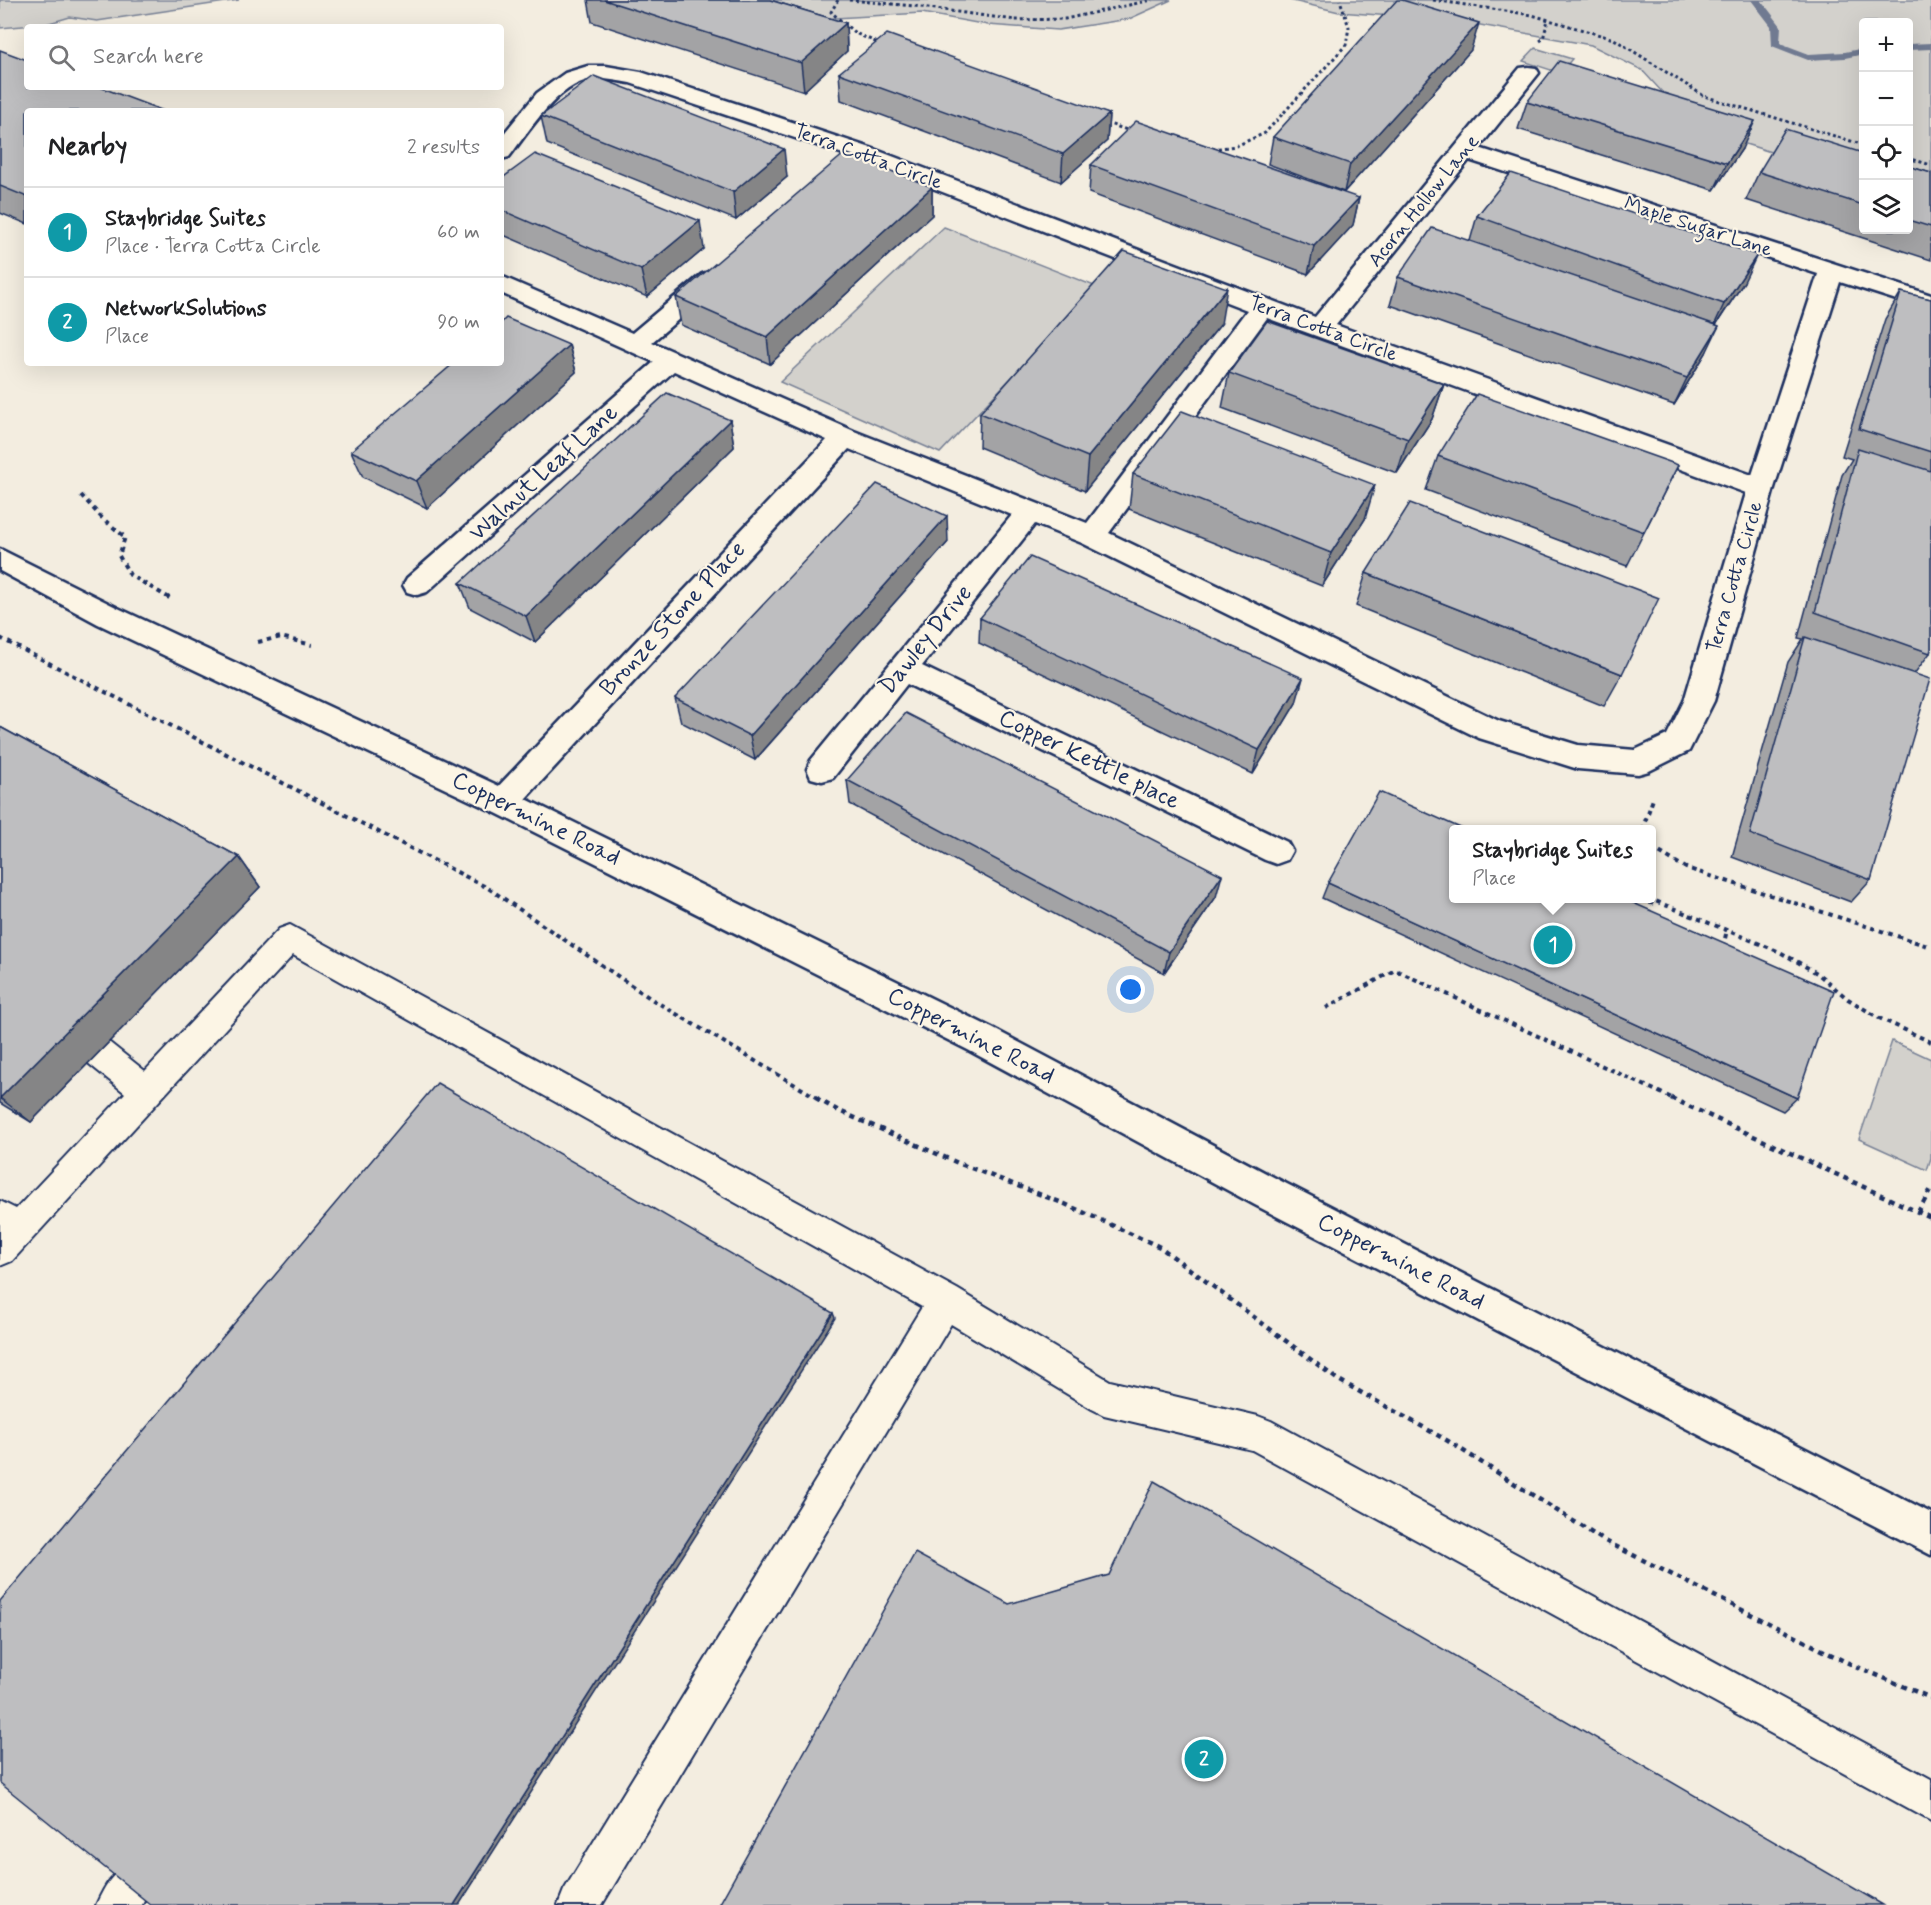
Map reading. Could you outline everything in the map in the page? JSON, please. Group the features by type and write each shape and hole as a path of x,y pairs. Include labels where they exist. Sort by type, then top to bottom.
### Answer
{"street":[{"name":"Terra Cotta Circle","path":"504,148 554,88 573,77 604,72 633,77 854,161 1761,488 1699,701 1678,743 1638,762 1578,757 1490,730 1092,536 845,437 504,285"},
{"name":"Acorn Hollow Lane","path":"1320,328 1528,73"},
{"name":"Maple Sugar Lane","path":"1465,151 1931,303"},
{"path":"634,344 726,268"},
{"path":"1761,488 1832,270"},
{"path":"1092,536 1263,307"},
{"name":"Walnut Leaf Lane","path":"417,585 670,361"},
{"name":"Bronze Stone Place","path":"503,802 845,437"},
{"name":"Dawley Drive","path":"822,769 1030,511"},
{"name":"Coppermine Road","path":"0,559 108,616 503,802 980,1039 1268,1193 1931,1535"},
{"name":"Copper Kettle place","path":"902,669 1276,851"}],"lane":[{"path":"6,1232 147,1092 291,938 945,1300 1104,1396 1258,1434 1931,1801"},
{"path":"99,1053 147,1092"},
{"path":"579,1905 945,1300"}],"path":[{"path":"838,0 831,12 855,33 886,47"},
{"path":"849,0 914,6 1015,20 1065,18 1152,0"},
{"path":"1206,150 1236,146 1265,133 1346,45 1349,27 1340,0"},
{"path":"1433,0 1532,15 1614,39 1704,96 1859,144"},
{"path":"1103,122 1135,132"},
{"path":"1913,160 1931,165"},
{"path":"81,495 102,518 125,537 119,556 130,575 180,603"},
{"path":"249,637 259,642 281,636 312,645"},
{"path":"0,638 488,888 653,1000 837,1110 958,1163 1065,1204 1160,1247 1337,1379 1448,1441 1603,1540 1846,1662 1931,1698"},
{"path":"1656,850 1686,868 1931,947"},
{"path":"1656,902 1780,952 1817,973 1848,999 1879,1018 1931,1042"},
{"path":"1649,903 1649,919"},
{"path":"1722,950 1728,930"},
{"path":"1326,1008 1395,969 1931,1218"},
{"path":"1918,1212 1931,1189"}],"shaded area":[{"path":"0,0 239,0 97,21 70,17 46,24 24,24 24,26 0,28"},
{"path":"704,0 1171,0 1129,19 1058,30 988,25 922,13 783,21"},
{"path":"1289,0 1931,0 1931,177 1913,177 1913,18 1859,18 1859,174 1831,171 1736,141 1673,104 1642,70 1591,45 1458,21 1339,12"},
{"path":"1535,48 1572,59 1560,73 1523,61"},
{"path":"944,227 1097,287 940,453 780,382"},
{"path":"1892,1041 1931,1059 1931,1158 1927,1170 1859,1139"}],"building":[{"path":"604,0 770,0 846,23 801,63"},
{"path":"1397,0 1479,23 1350,164 1273,137"},
{"path":"887,34 1109,114 1063,154 839,73"},
{"path":"0,50 24,59 24,90 108,90 156,108 24,108 24,196 0,186"},
{"path":"1559,61 1755,121 1727,163 1527,102"},
{"path":"594,76 784,149 733,192 541,116"},
{"path":"1136,121 1359,198 1314,246 1091,165"},
{"path":"1785,129 1859,152 1859,204 1759,172"},
{"path":"845,153 932,187 767,337 676,297"},
{"path":"535,154 700,221 641,270 504,211 504,177"},
{"path":"1913,168 1931,173 1931,227 1913,222"},
{"path":"1511,173 1757,255 1724,304 1477,216"},
{"path":"1432,228 1719,326 1687,378 1398,277"},
{"path":"1124,251 1227,288 1088,457 980,413"},
{"path":"1901,292 1931,299 1931,452 1859,429"},
{"path":"506,318 569,345 416,481 351,451 450,366 504,366 504,320"},
{"path":"1267,321 1444,384 1408,439 1229,373"},
{"path":"667,393 730,420 526,616 460,583"},
{"path":"1477,394 1678,465 1644,532 1438,456"},
{"path":"1182,411 1375,485 1331,553 1133,474"},
{"path":"1858,448 1931,471 1930,653 1815,612"},
{"path":"877,484 947,516 750,736 675,698"},
{"path":"1410,503 1659,598 1622,674 1366,573"},
{"path":"1030,557 1303,678 1259,750 980,618"},
{"path":"1805,637 1930,679 1871,880 1750,834"},
{"path":"906,713 1222,875 1169,952 847,780"},
{"path":"0,727 239,857 0,1098"},
{"path":"1379,792 1454,825 1449,825 1449,903 1633,903 1834,991 1797,1098 1328,883"},
{"path":"437,1083 833,1313 454,1905 151,1905 0,1783 0,1601"},
{"path":"1154,1481 1883,1905 719,1905 915,1553 1009,1604 1109,1575"}],"waterway":[{"path":"1756,0 1776,26 1775,44 1808,57 1859,52"},
{"path":"1913,47 1931,46"}],"place":[{"name":"Staybridge Suites","path":"1553,945"},
{"name":"NetworkSolutions","path":"1204,1759"}]}
